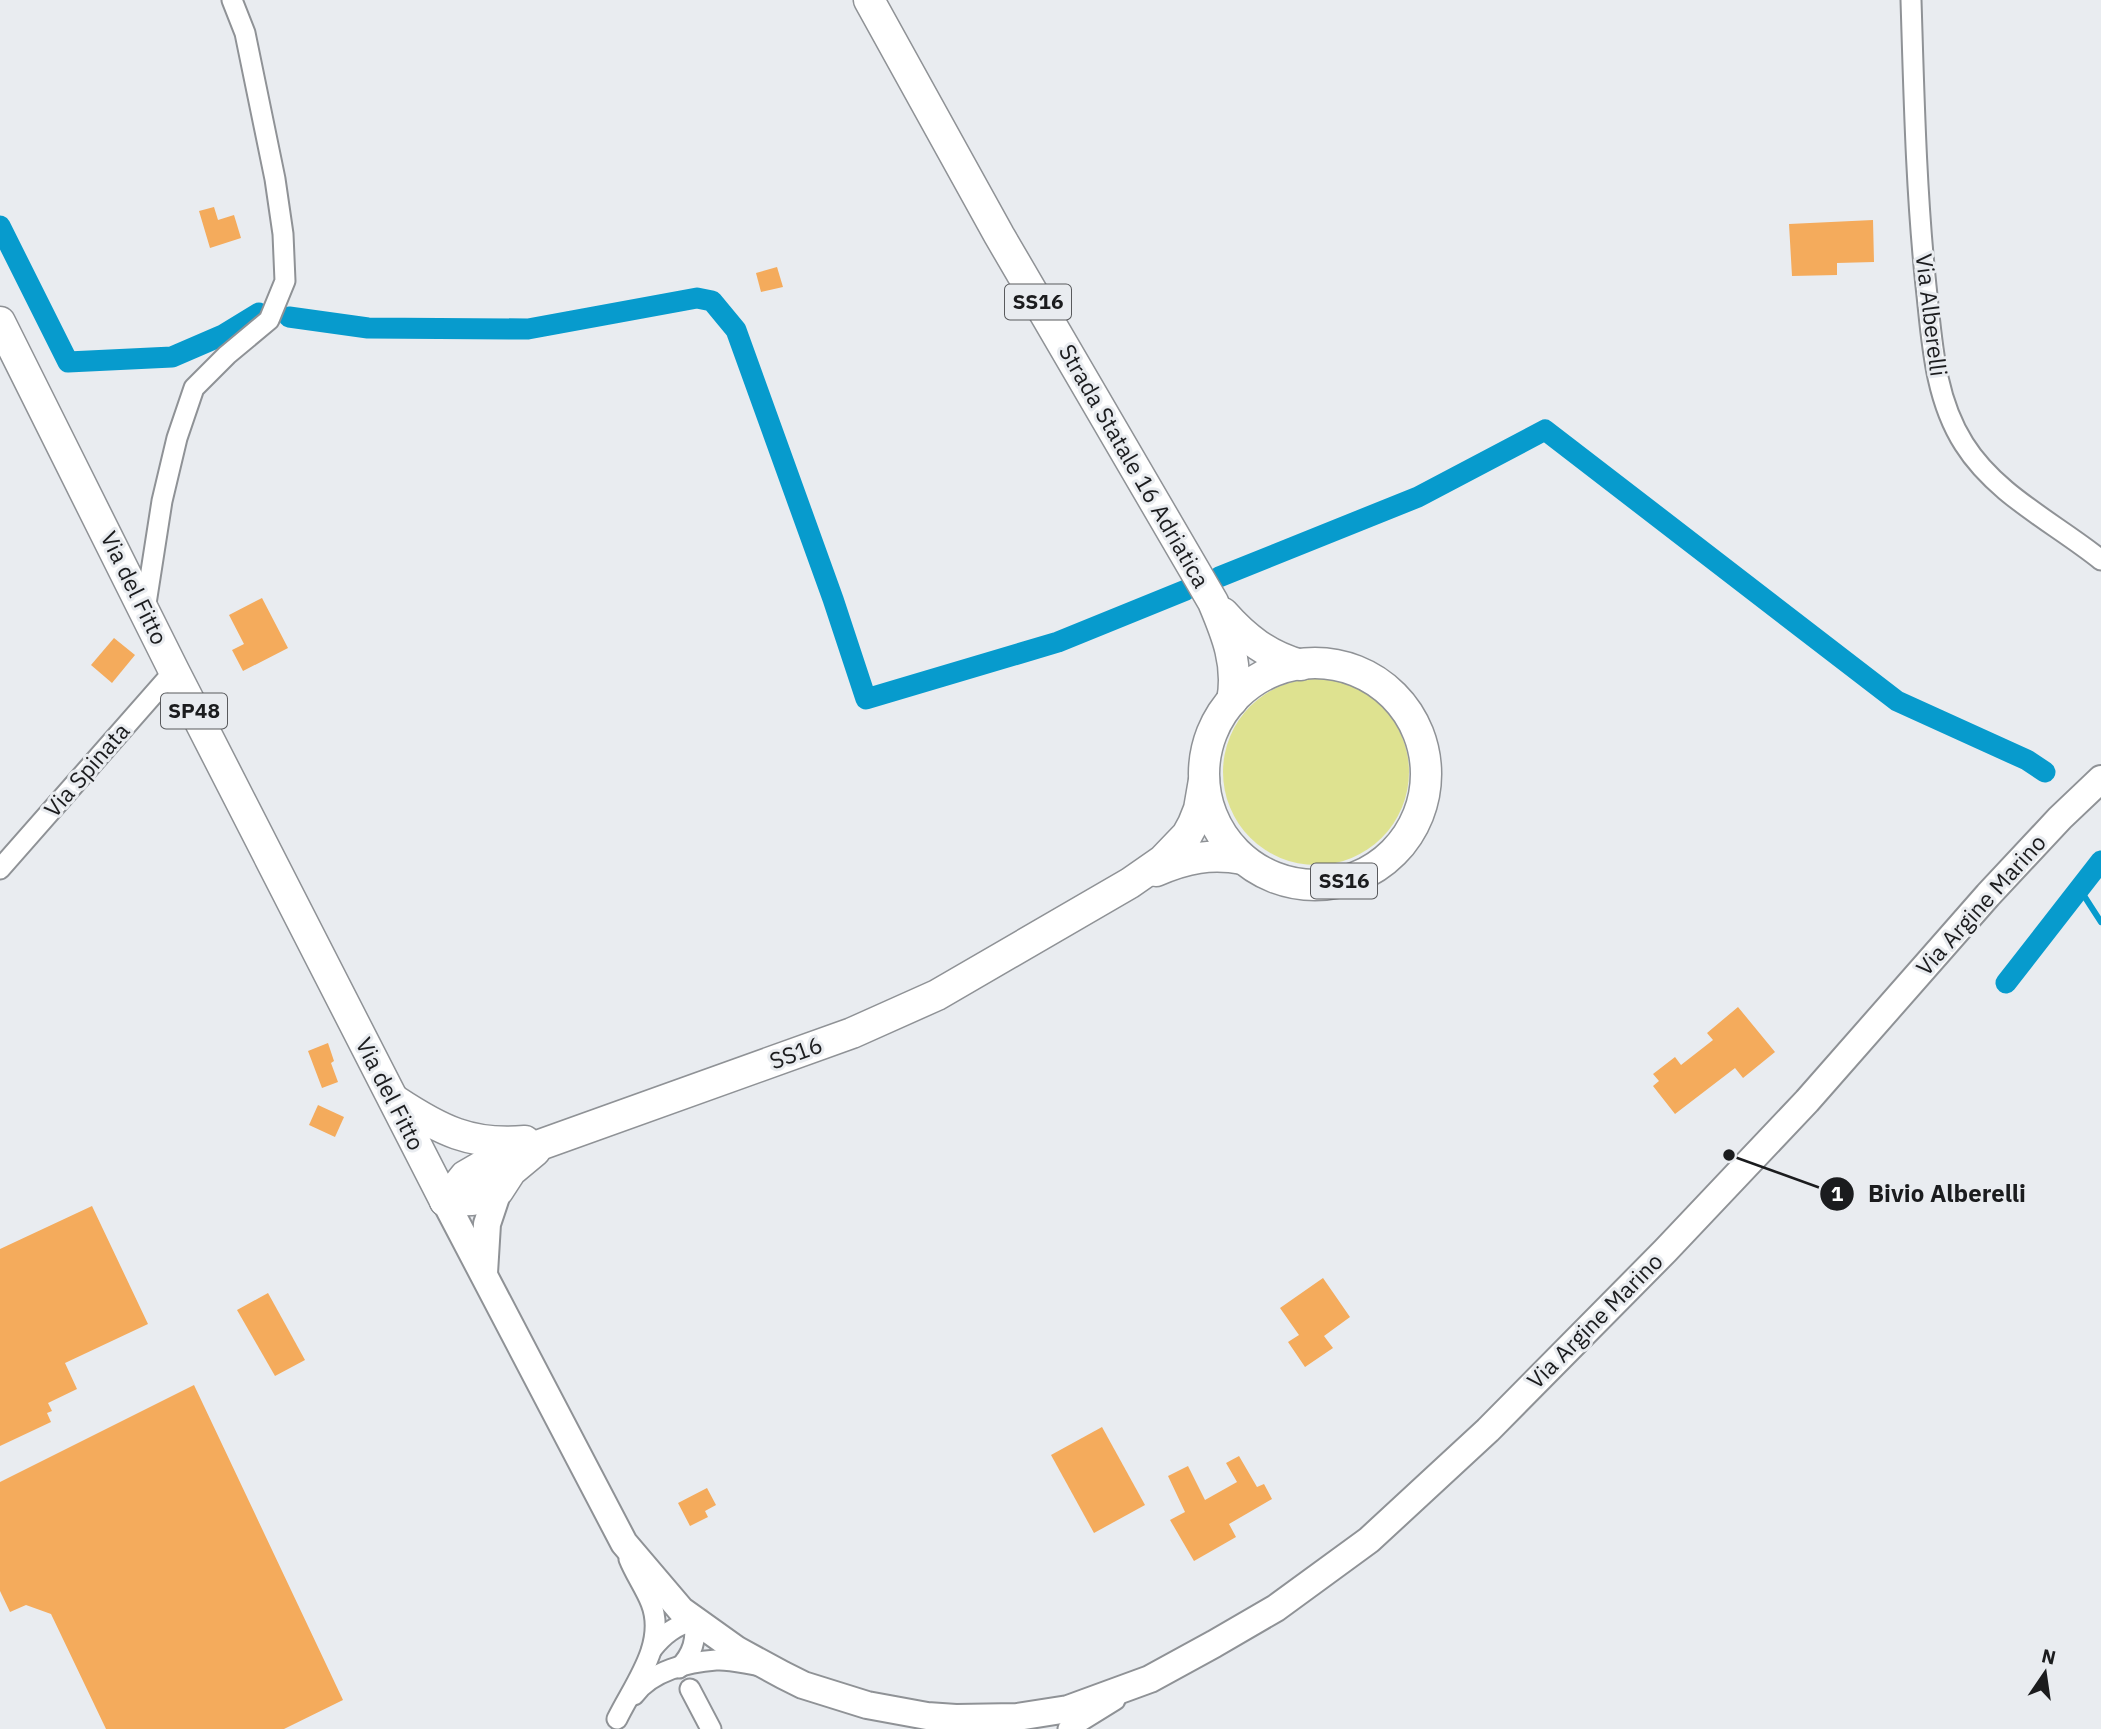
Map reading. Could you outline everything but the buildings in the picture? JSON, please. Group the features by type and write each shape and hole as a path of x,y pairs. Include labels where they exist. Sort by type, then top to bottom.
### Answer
{"main road":[{"name":"Strada Statale 16 Adriatica","path":"869,0 1006,246 1213,602 1232,651 1235,684 1232,701"},
{"name":"Via del Fitto","path":"0,321 174,671 445,1200"},
{"name":"Strada Statale 16 Adriatica","path":"1213,602 1249,640 1281,660 1301,665"},
{"name":"Strada Statale 16 Adriatica","path":"1301,665 1343,667 1380,685 1402,707 1418,734 1426,775 1418,816 1408,835 1387,858 1361,875 1342,882 1321,885 1300,884 1260,871 1243,859 1220,832 1209,807 1204,780 1210,738 1232,701 1256,680 1285,668 1301,665"},
{"name":"SS16","path":"445,1200 459,1182 474,1170 852,1033 959,983 1130,883 1163,860 1187,835 1199,808 1204,780"},
{"name":"SS16","path":"1130,883 1191,858 1214,855 1243,859"},
{"name":"SS16","path":"393,1098 429,1123 464,1138 506,1143 560,1138"},
{"name":"SS16","path":"498,1191 522,1160 560,1138"},
{"path":"445,1200 472,1200 498,1191"}],"street":[{"path":"145,610 162,501 177,438 194,388 227,355 269,320 285,281 283,234 275,179 245,33 232,0"},
{"name":"Via Alberelli","path":"1911,0 1919,211 1934,359 1946,408 1964,444 1987,474 2101,560"},
{"name":"Via Spinata","path":"0,869 174,671"},
{"name":"Via Argine Marino","path":"989,1725 1068,1709 1150,1679 1276,1608 1369,1540 1488,1430 1665,1251 1807,1101 1988,895 2101,779"},
{"name":"SS16","path":"484,1275 487,1224 498,1191"},
{"name":"Via del Fitto","path":"445,1200 624,1543 681,1610 737,1650 803,1685 830,1695 936,1722 989,1725"},
{"path":"624,1543 656,1620 651,1650"},
{"path":"614,1724 651,1650 667,1632 694,1620 695,1639 687,1659 679,1668"},
{"path":"614,1724 637,1690 652,1679 679,1668 718,1660 766,1667"},
{"path":"1068,1729 1150,1679"},
{"path":"691,1689 711,1729"}],"green space":[{"path":"1316,679 1352,686 1382,706 1402,736 1409,772 1402,808 1382,838 1352,858 1316,865 1280,858 1250,838 1230,808 1223,772 1230,736 1250,706 1280,686"}],"waterway":[{"path":"0,226 68,362 172,357 223,335 259,313"},
{"path":"289,317 368,328 528,329 697,298 712,301 736,330 833,599 866,699 1058,642 1186,590"},
{"path":"1219,577 1418,497 1545,430 1897,701 2027,760 2045,772"},
{"path":"2006,983 2101,861"},
{"path":"2079,888 2101,922"}],"place":[{"name":"Bivio Alberelli","path":"1729,1155"}]}
